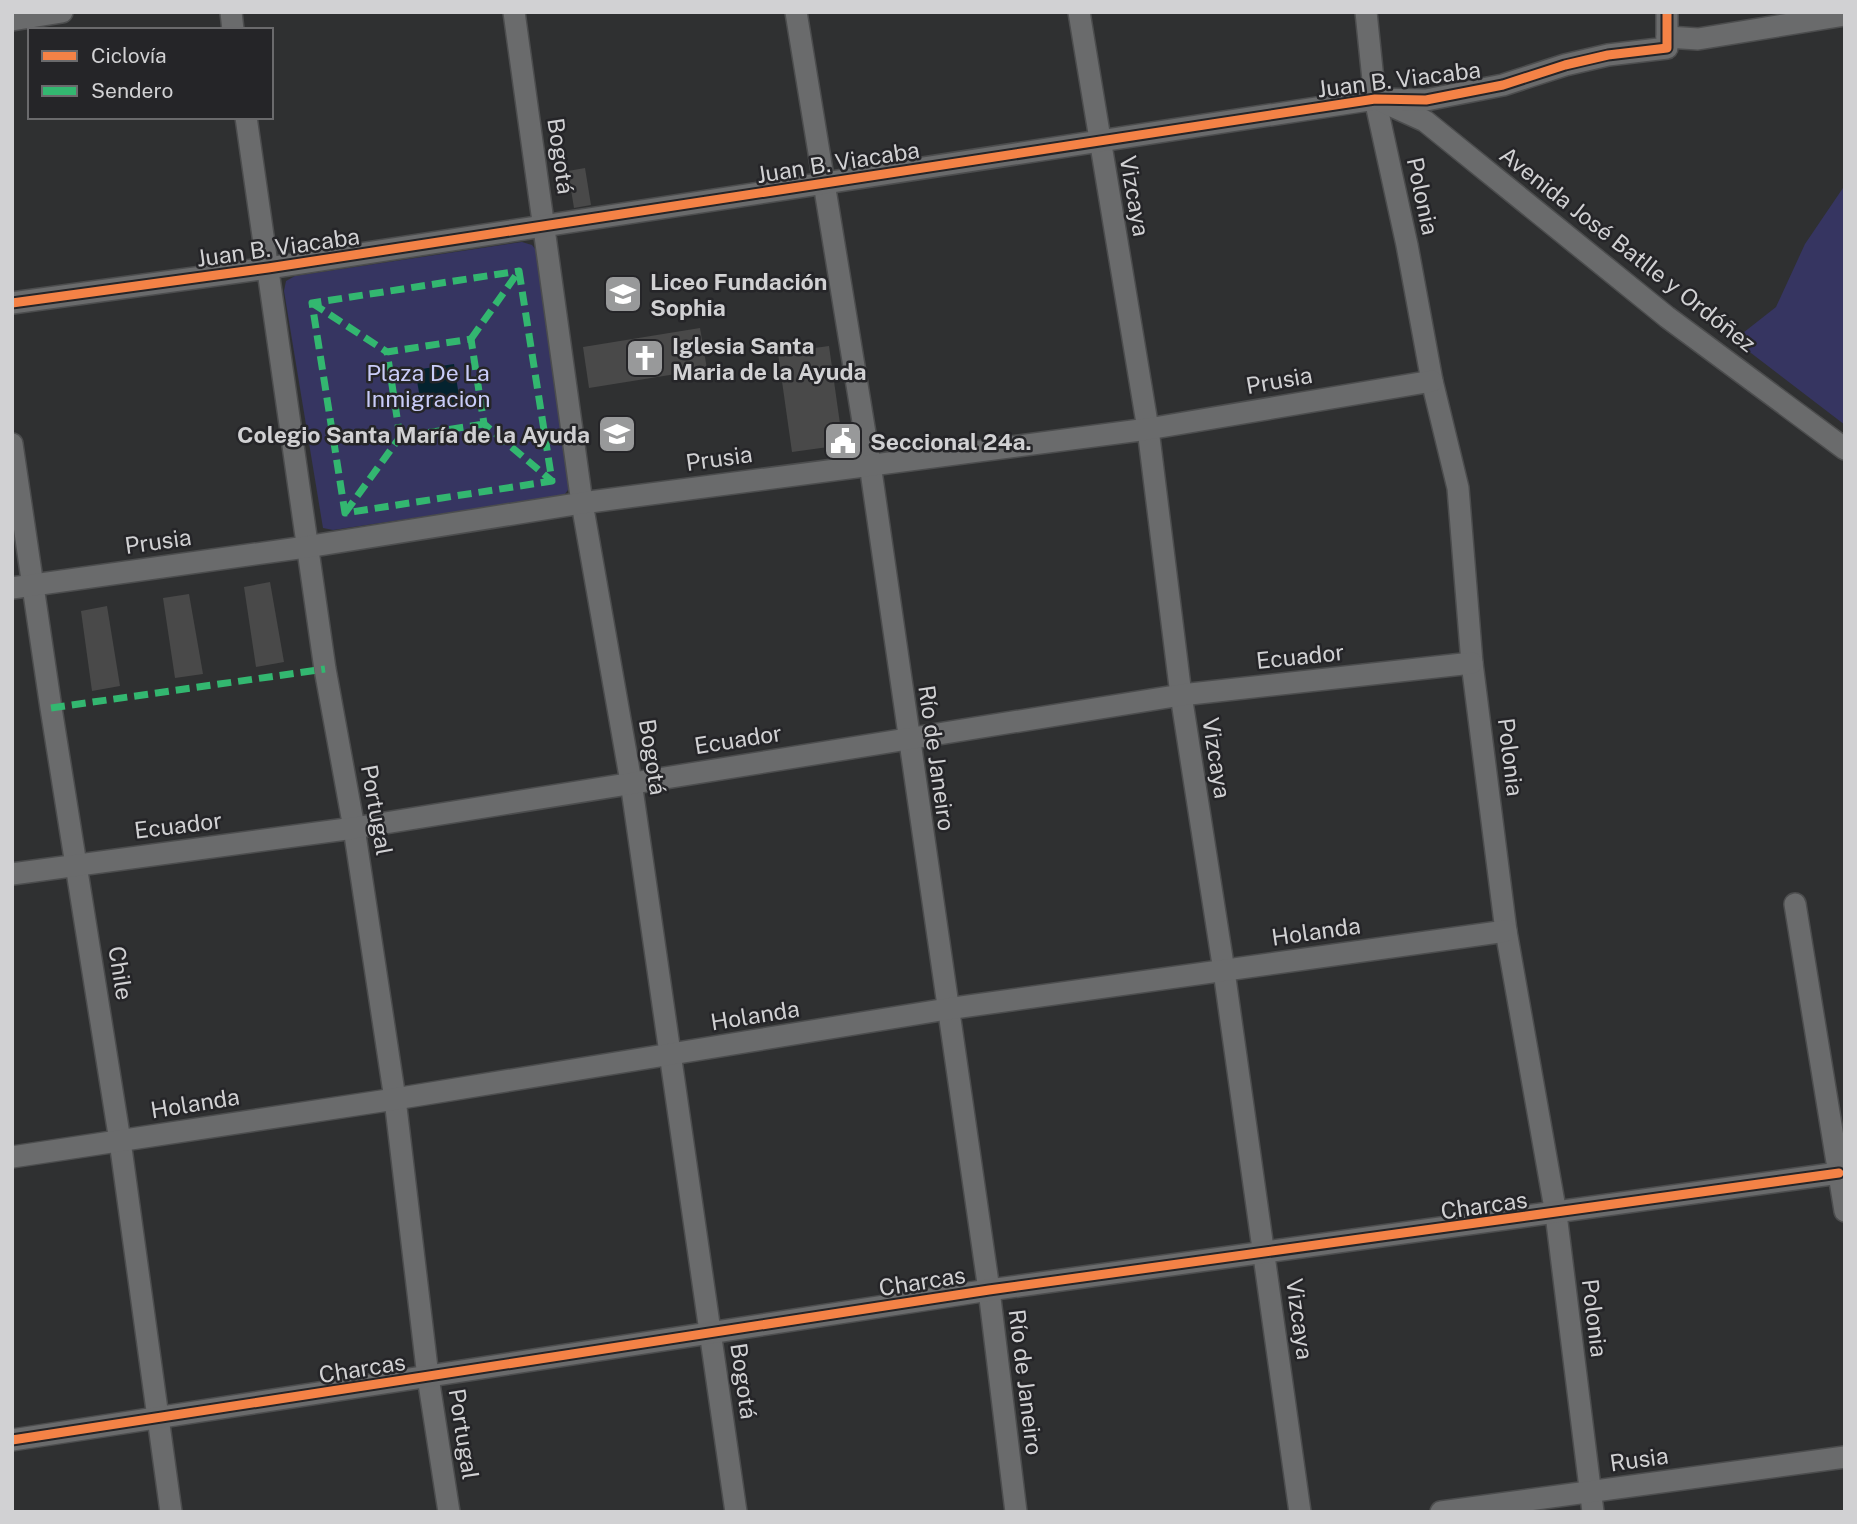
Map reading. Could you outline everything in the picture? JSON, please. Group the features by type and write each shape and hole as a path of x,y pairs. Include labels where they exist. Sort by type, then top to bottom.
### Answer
{"street":[{"path":"12,20 62,12"},
{"name":"Bogotá","path":"514,12 582,503 631,782 736,1512"},
{"name":"Río de Janeiro","path":"796,12 822,184 870,464 907,739 989,1290 1016,1512"},
{"name":"Vizcaya","path":"1079,12 1148,429 1181,695 1224,971 1300,1512"},
{"name":"Polonia","path":"1366,12 1375,99 1407,245 1432,381 1458,488 1472,663 1506,930 1556,1214 1592,1502"},
{"path":"1667,12 1667,43"},
{"name":"Juan B. Viacaba","path":"12,303 268,268 1375,99 1426,100 1503,85 1566,65 1667,43 1845,15"},
{"name":"Avenida José Batlle y Ordóñez","path":"1375,99 1425,121 1667,317 1845,449"},
{"name":"Portugal","path":"246,119 306,547 354,828 395,1099 428,1377 449,1512"},
{"name":"Prusia","path":"12,588 306,547 582,503 1148,429 1432,381"},
{"name":"Chile","path":"12,444 120,1141 171,1512"},
{"name":"Ecuador","path":"12,874 354,828 1181,695 1472,663"},
{"path":"1795,904 1845,1211"},
{"name":"Holanda","path":"12,1157 395,1099 947,1009 1506,930"},
{"name":"Charcas","path":"12,1440 989,1290 1839,1173"},
{"name":"Rusia","path":"1441,1512 1592,1502 1845,1457"}],"green space":[{"path":"1845,185 1845,425 1734,340 1776,307 1805,244"},
{"name":"Plaza De La Inmigracion","path":"522,242 532,245 539,254 570,487 565,494 555,497 333,530 323,528 284,291 286,281 295,276"}],"water":[{"path":"454,364 460,403 422,409 415,370"}],"building":[{"path":"585,168 591,205 574,208 568,171"},
{"name":"Iglesia Santa Maria de la Ayuda","path":"700,328 707,369 589,388 583,347"},
{"path":"829,346 843,445 792,452 778,353"},
{"path":"270,582 284,662 256,667 244,587"},
{"path":"189,594 203,674 175,678 163,598"},
{"path":"107,606 120,686 92,691 81,611"}],"marked path":[{"path":"519,271 552,481 345,513 312,303 519,271"},
{"path":"471,339 519,271"},
{"path":"312,303 387,352"},
{"path":"484,424 400,437 387,352 471,339 484,424 552,481"},
{"path":"345,513 400,437"},
{"path":"51,708 325,669"}],"cycle path":[{"path":"12,303 268,268 1375,99 1426,100 1503,85 1565,65 1608,55 1667,48 1667,12"},
{"path":"12,1440 989,1290 1839,1173"}],"place":[{"name":"Liceo Fundación Sophia","path":"623,294"},
{"name":"Iglesia Santa Maria de la Ayuda","path":"645,358"},
{"name":"Colegio Santa María de la Ayuda","path":"617,434"},
{"name":"Seccional 24a.","path":"843,441"}]}
